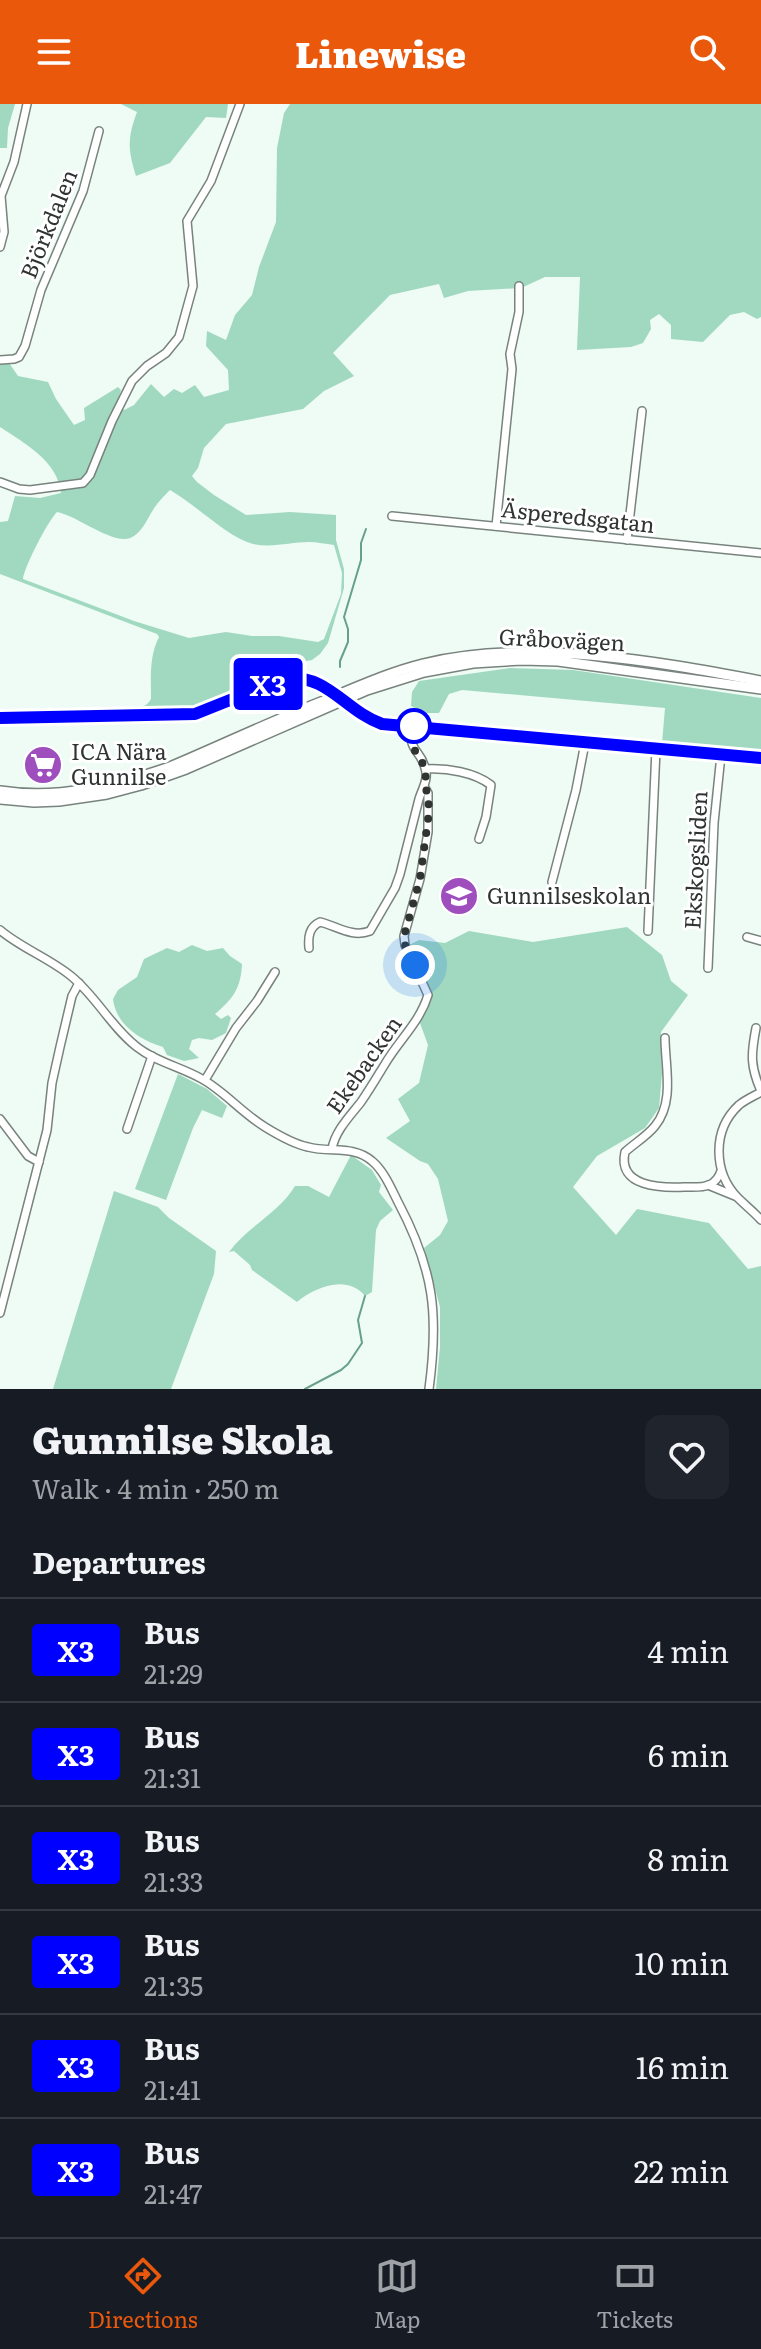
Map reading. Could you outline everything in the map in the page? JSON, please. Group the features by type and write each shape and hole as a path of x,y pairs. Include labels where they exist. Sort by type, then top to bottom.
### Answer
{"main road":[{"name":"Gråbovägen","path":"0,791 58,794 143,777 379,677 451,659 486,654 547,652 674,666 761,681"},
{"name":"Gråbovägen","path":"0,799 59,801 141,785 186,769 367,690 424,672 473,663 558,661 761,689"}],"street":[{"path":"0,247 4,232 1,196 14,162 27,104"},
{"path":"0,482 30,490 83,483 90,475 132,381 166,353 179,337 193,286 187,221 211,181 240,104"},
{"name":"Björkdalen","path":"0,360 19,357 25,346 41,290 83,191 99,131"},
{"path":"496,526 512,369 510,354 519,312 519,286"},
{"path":"627,540 642,411"},
{"name":"Äsperedsgatan","path":"392,516 761,553"},
{"path":"0,718 183,716 205,712 285,678 307,678 324,685 382,724 761,758"},
{"path":"309,948 312,927 320,922 348,932 367,934 373,929 400,874 419,799 425,788 426,769 411,744 411,726"},
{"path":"552,882 585,743"},
{"path":"648,931 656,749"},
{"name":"Ekskogsliden","path":"708,968 714,823 721,755"},
{"path":"426,769 462,772 491,785 479,839"},
{"name":"Ekebacken","path":"332,1149 345,1122 410,1031 428,995 405,945 406,924 412,912 428,832 425,788"},
{"path":"0,930 79,983 130,1040 152,1056 205,1080 241,1111 266,1127 309,1148 356,1152 377,1166 418,1242 431,1287 434,1348 429,1389"},
{"path":"747,937 761,941"},
{"path":"205,1080 275,972"},
{"path":"0,1313 50,1118 52,1083 72,996 79,983"},
{"path":"708,1185 719,1177 721,1171 719,1144 725,1123 741,1103 761,1092 752,1066 756,1028"},
{"path":"665,1038 667,1089 661,1115 654,1128 625,1152 624,1164 630,1175 646,1185 708,1185 737,1197"},
{"path":"127,1129 152,1056"},
{"path":"0,1119 28,1156 39,1162"},
{"path":"721,1171 737,1197 761,1220"}],"green space":[{"path":"0,104 15,104 8,128 7,148 0,148"},
{"path":"121,104 228,104 226,118 206,117 170,163 136,176 130,144 137,112"},
{"path":"290,104 761,104 761,317 757,319 744,312 730,315 703,342 671,339 671,325 659,314 650,320 651,329 643,343 631,347 577,350 580,277 545,277 521,288 468,291 444,298 439,284 390,295 333,353 354,376 324,391 303,409 226,424 204,448 192,476 214,495 246,515 290,512 336,515 336,540 344,569 344,588 328,643 312,660 285,665 258,682 211,704 162,712 129,708 142,707 151,699 151,667 159,637 157,634 0,574 0,522 8,521 15,496 40,498 61,493 59,482 47,462 0,427 0,356 5,357 18,376 48,382 74,425 85,420 84,408 118,387 121,390 117,404 124,410 134,405 151,384 164,397 174,389 182,393 195,385 204,397 229,390 228,370 206,346 207,331 226,340 235,315 252,295 276,222 277,148 284,113","holes":["170,490 233,535 253,544 309,542 334,545 342,573 341,594 324,639 318,642 226,632 189,638 134,621 23,579 37,544 57,512 107,535 127,539 140,530"]},
{"path":"510,668 573,670 761,698 761,751 662,743 665,708 462,690 449,694 439,713 426,713 411,706 412,692 419,681"},
{"path":"627,927 662,955 671,981 688,995 661,1032 659,1108 645,1128 597,1156 573,1187 616,1235 637,1209 709,1223 748,1269 761,1266 761,1389 436,1389 440,1307 424,1248 440,1235 448,1221 438,1179 428,1164 386,1138 410,1121 398,1099 419,1083 428,1045 420,1023 430,996 409,945 419,940 445,943 469,931 533,942"},
{"path":"192,945 207,951 223,948 242,964 235,992 215,1014 221,1019 228,1015 231,1018 226,1033 212,1040 192,1040 189,1049 199,1058 184,1061 167,1055 163,1047 130,1030 119,1016 113,999 118,990 137,977 144,959 167,948 179,952"},
{"path":"178,1074 207,1089 227,1106 222,1118 202,1110 166,1200 135,1189"},
{"path":"351,1155 372,1170 381,1185 379,1192 393,1210 380,1221 376,1230 372,1292 365,1296 349,1286 331,1285 297,1302 252,1270 234,1251 229,1252 281,1204 295,1186 308,1186 329,1197"},
{"path":"114,1191 158,1207 216,1251 214,1274 171,1389 53,1389"}],"waterway":[{"path":"340,667 348,642 344,617 361,560 361,543 366,529"},
{"path":"305,1389 341,1370 362,1343 358,1320 365,1296"}],"bus line":[{"name":"X3","path":"0,718 183,716 205,712 263,686 296,677 315,680 382,724 761,758"}],"place":[{"name":"ICA Nära Gunnilse","path":"43,765"},
{"name":"Gunnilseskolan","path":"459,896"}],"route":[{"path":"414,726 411,726 411,744 426,769 429,812 420,879 404,936 415,965"}]}
